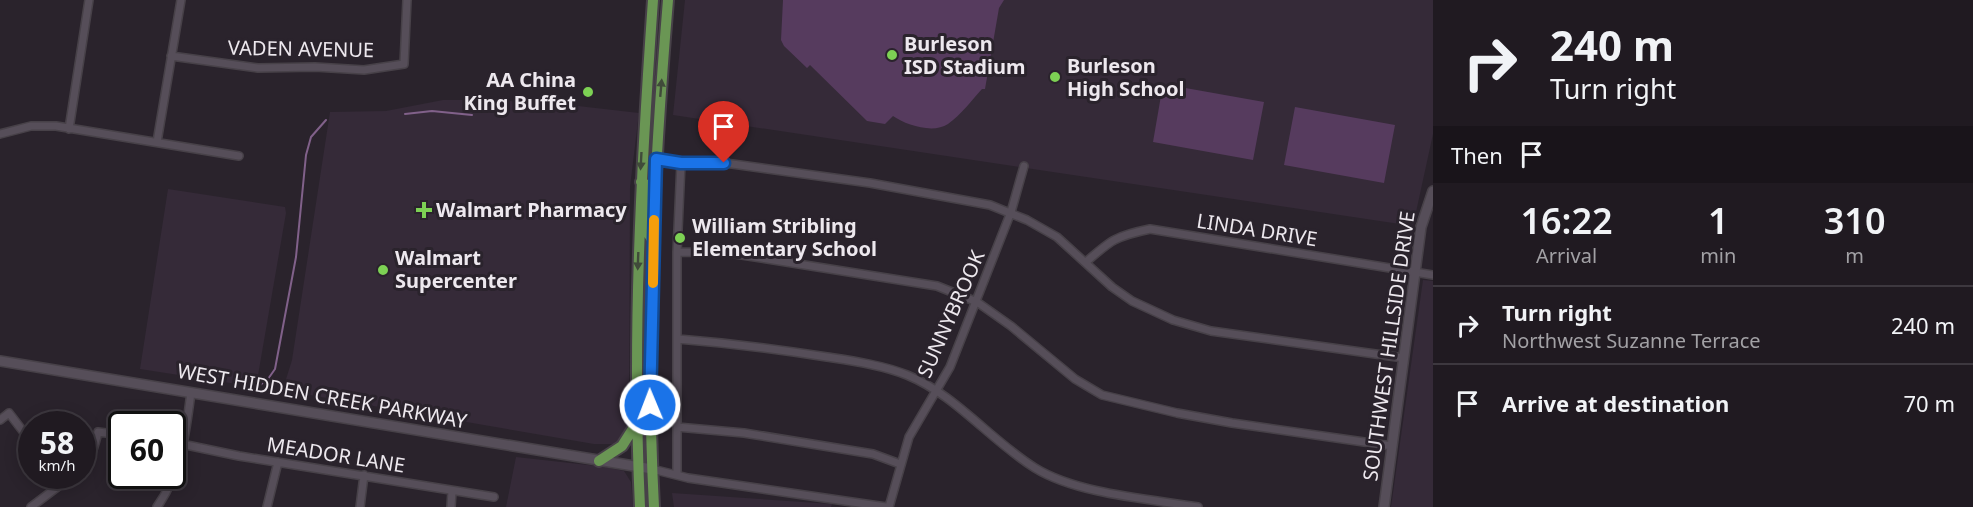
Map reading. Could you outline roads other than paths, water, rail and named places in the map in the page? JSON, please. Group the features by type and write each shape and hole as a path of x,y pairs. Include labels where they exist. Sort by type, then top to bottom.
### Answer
{"main road":[{"path":"640,507 636,327 640,182 653,0"},
{"path":"654,507 650,384 656,159 668,0"},
{"path":"650,36 665,37"},
{"path":"640,182 648,189 646,230 654,243"},
{"name":"SOUTHWEST HILLSIDE DRIVE","path":"1384,507 1421,227 1433,191"},
{"name":"WEST HIDDEN CREEK PARKWAY","path":"0,361 652,469"},
{"path":"599,460 622,446 632,434 638,421"}],"street":[{"path":"69,129 89,0"},
{"path":"157,142 181,0"},
{"name":"VADEN AVENUE","path":"171,56 258,69 315,67 364,70 404,64 407,0"},
{"path":"0,133 31,126 69,129 239,156"},
{"path":"656,159 681,163 724,163 870,183 990,205 1011,212 1057,237 1132,302 1173,320 1211,331 1404,358"},
{"path":"677,474 677,252 681,163"},
{"name":"SUNNYBROOK","path":"887,507 909,436 951,367 1011,212 1024,166"},
{"name":"LINDA DRIVE","path":"1086,262 1109,242 1125,234 1150,230 1433,275"},
{"path":"677,252 729,253 937,286 977,302 1011,326 1075,380 1102,395 1221,421 1392,446"},
{"path":"678,339 759,346 882,367 936,389 1005,446 1036,468 1056,478 1126,496 1198,507"},
{"path":"186,429 191,392"},
{"path":"0,420 9,413 18,425"},
{"path":"677,427 744,433 873,454 900,464"},
{"path":"96,443 98,432 108,433"},
{"name":"MEADOR LANE","path":"186,444 278,462 494,497"},
{"path":"267,507 278,462"},
{"path":"652,469 710,481 887,507"},
{"path":"360,507 364,475"},
{"path":"31,507 54,489"},
{"path":"157,507 167,489"},
{"path":"451,507 452,491"}],"waterway":[{"path":"405,114 432,111 472,115"},
{"path":"255,389 268,379 275,369 296,257 306,155 311,137 326,120"}],"place":[{"name":"Burleson ISD Stadium","path":"892,55"},
{"name":"Burleson High School","path":"1055,77"},
{"name":"AA China King Buffet","path":"588,92"},
{"name":"Walmart Pharmacy","path":"424,210"},
{"name":"William Stribling Elementary School","path":"680,238"},
{"name":"Walmart Supercenter","path":"383,270"}]}
